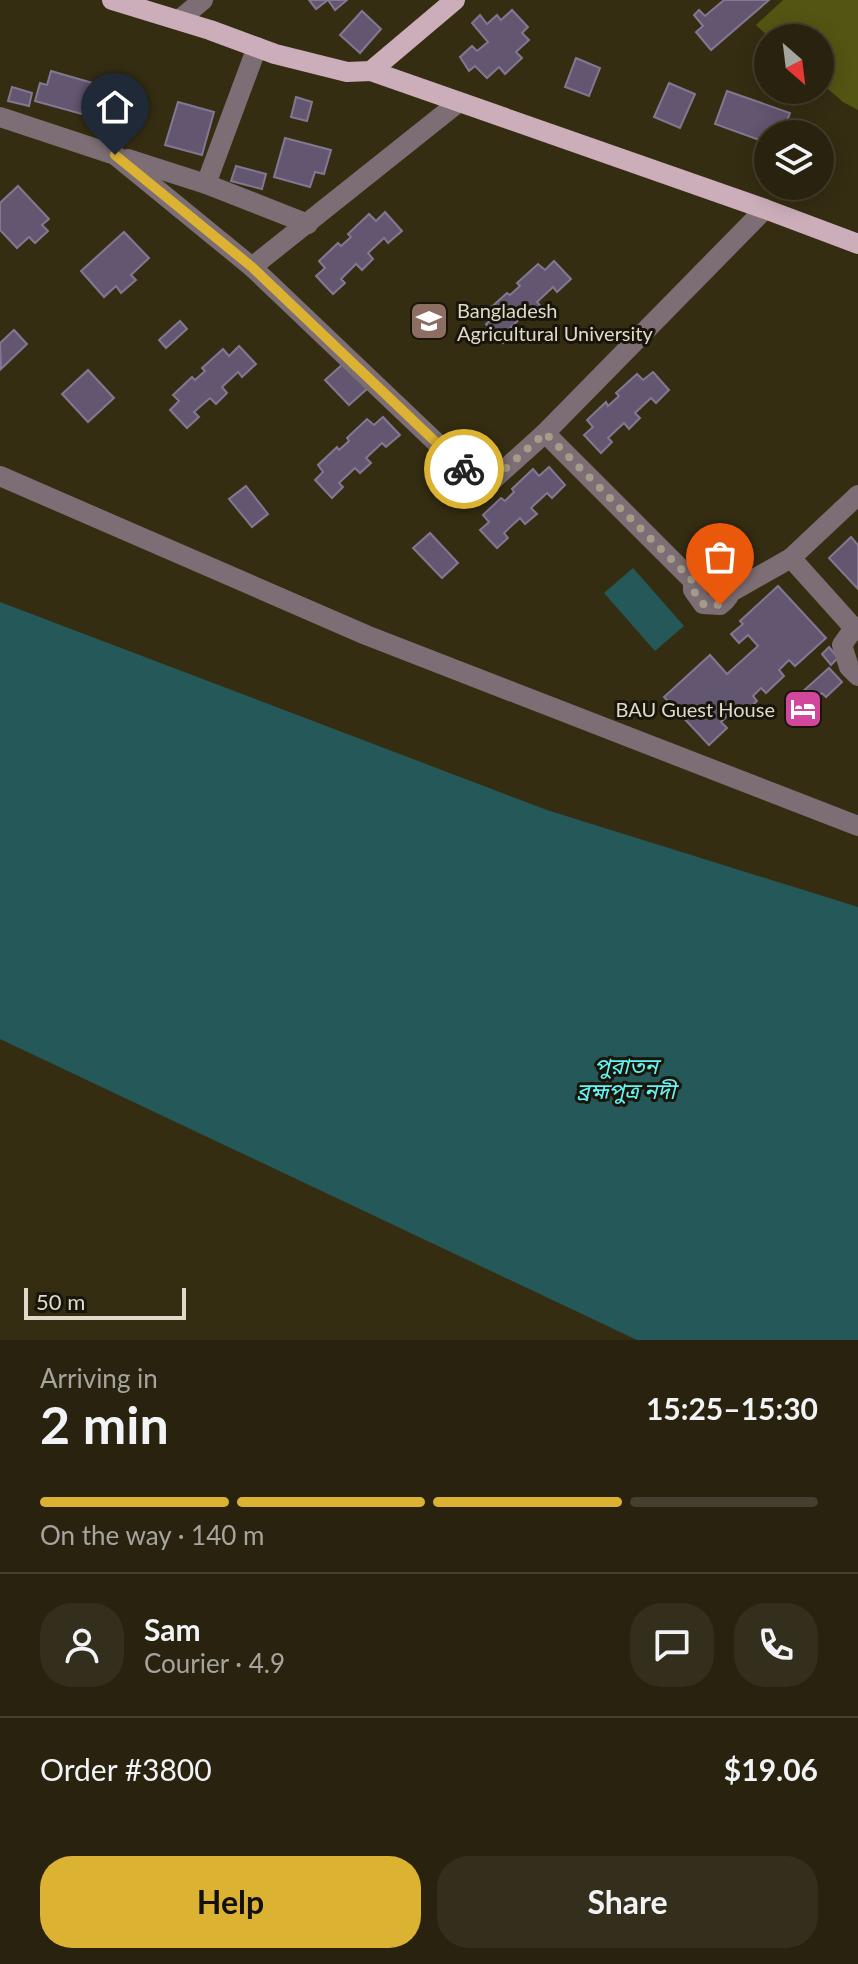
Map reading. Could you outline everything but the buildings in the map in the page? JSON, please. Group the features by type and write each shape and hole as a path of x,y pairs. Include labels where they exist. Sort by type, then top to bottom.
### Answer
{"main road":[{"path":"112,0 257,47 347,72 371,71 858,244"},
{"path":"371,71 455,0"}],"street":[{"path":"179,20 203,0"},
{"path":"206,184 257,47"},
{"path":"252,267 459,102"},
{"path":"0,117 206,184 308,224"},
{"path":"115,155 252,267 484,488 545,433 765,209"},
{"path":"545,433 693,581 705,569 722,570 732,583 731,592 791,558 858,495"},
{"path":"0,476 366,635 858,826"},
{"path":"791,558 854,628 842,645 849,667 858,676"}],"shaded area":[{"path":"783,0 858,0 858,110 834,94 834,24 757,24"}],"water":[{"path":"633,568 684,626 655,651 604,593"},
{"name":"পুরাতন ব্রহ্মপুত্র নদী","path":"0,602 547,810 858,907 858,1340 637,1340 0,1039"}],"way so far":[{"path":"464,469 484,488 545,433 693,581 693,590 703,604 720,605"}],"place":[{"name":"Bangladesh Agricultural University","path":"429,321"},
{"name":"BAU Guest House","path":"803,709"}],"route":[{"path":"115,155 252,267 464,469"}]}
